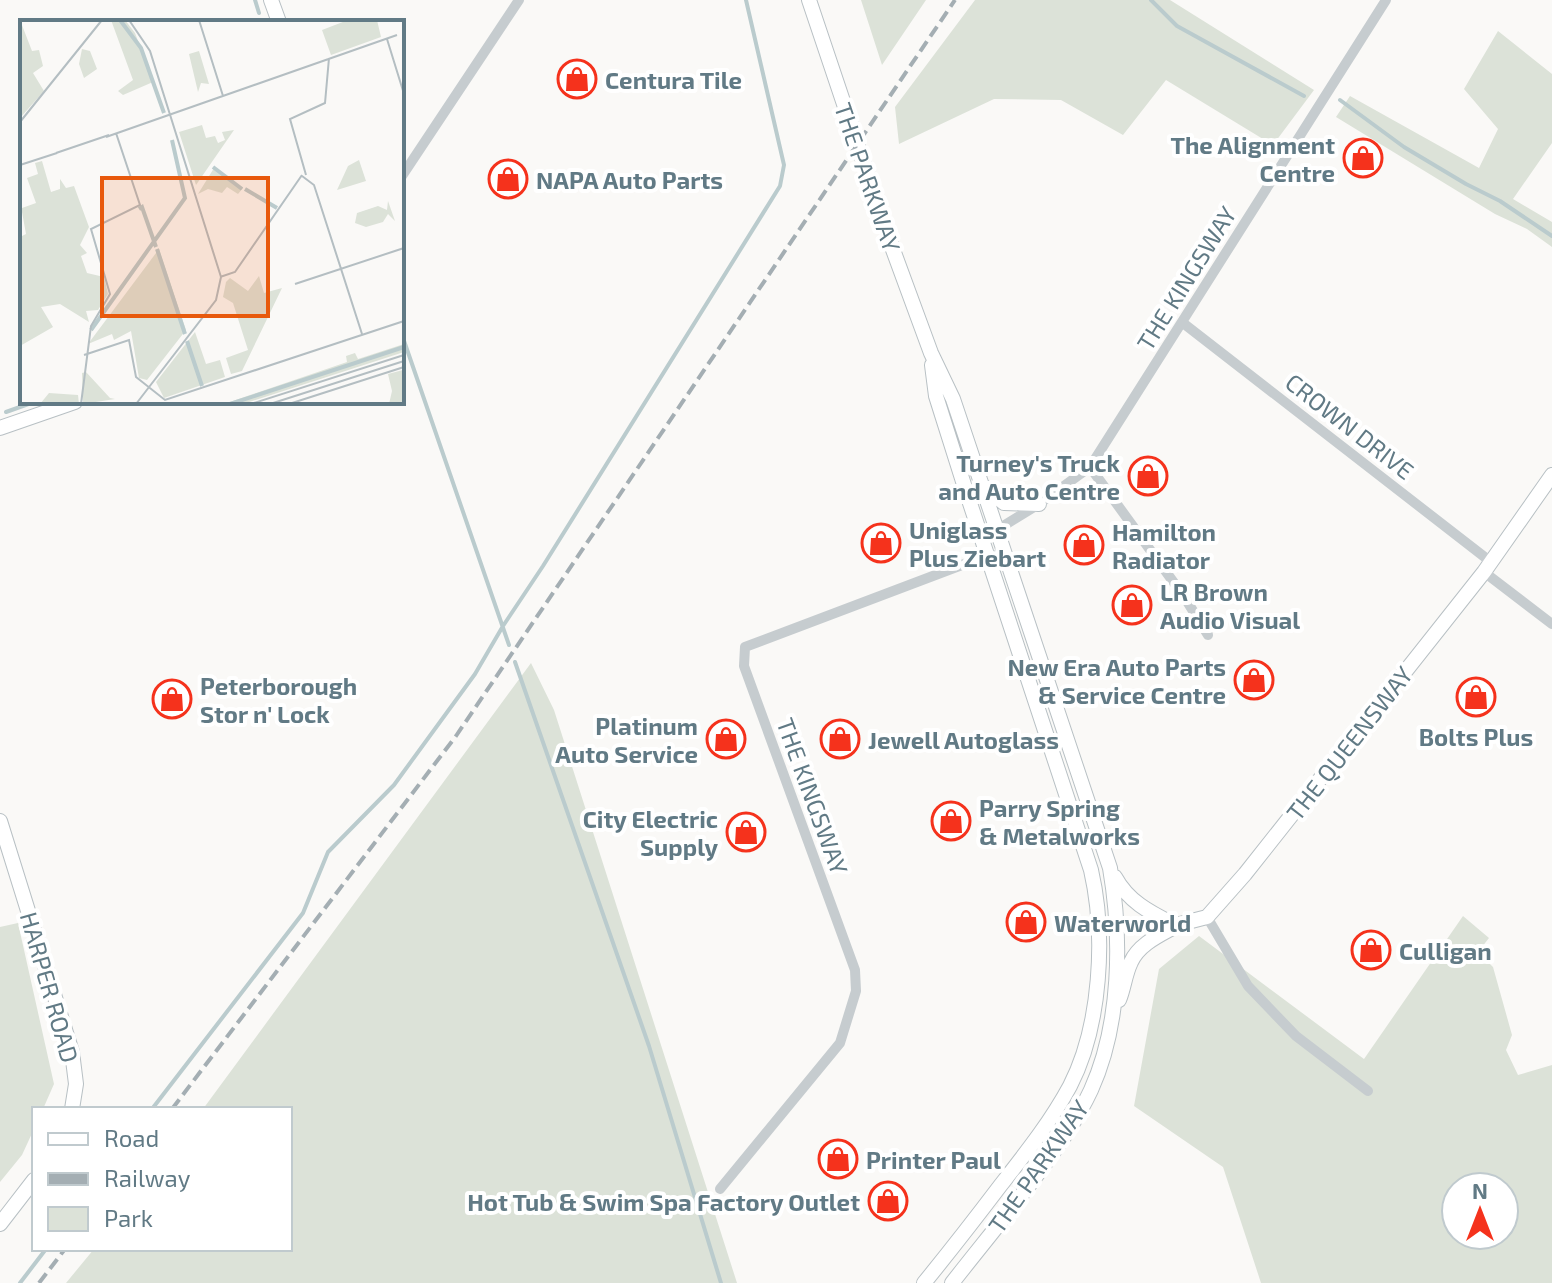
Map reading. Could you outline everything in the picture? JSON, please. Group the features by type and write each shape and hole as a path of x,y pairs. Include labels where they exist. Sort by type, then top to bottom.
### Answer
{"main road":[{"path":"271,0 278,20"},
{"name":"THE PARKWAY","path":"809,0 892,247 931,353 953,399 1110,868 1114,893 1115,986 1110,1029 1091,1091 1067,1134 952,1283"},
{"name":"THE PARKWAY","path":"924,1283 1043,1131 1071,1084 1093,1009 1098,927 1094,884 1085,851 936,396 931,353"},
{"path":"0,428 69,404"},
{"name":"THE QUEENSWAY","path":"1207,917 1254,864 1488,567 1552,475"},
{"path":"982,485 1004,503 1039,504"},
{"name":"HARPER ROAD","path":"0,821 72,1052 76,1084 72,1107"},
{"path":"1110,868 1121,889 1135,902 1176,925"},
{"path":"1098,927 1176,925 1207,917"},
{"path":"1110,1029 1135,955 1176,925"},
{"path":"0,1224 32,1183"}],"street":[{"path":"404,173 519,0"},
{"name":"THE KINGSWAY","path":"982,539 1039,504 1090,467 1386,0"},
{"name":"CROWN DRIVE","path":"1183,323 1488,567 1552,624"},
{"path":"1090,467 1185,598 1208,635"},
{"name":"THE KINGSWAY","path":"720,1189 840,1043 856,991 855,970 744,666 745,647 1003,550"},
{"path":"1207,917 1248,986 1296,1036 1368,1091"}],"green space":[{"path":"861,0 926,0 882,65"},
{"path":"975,0 1170,0 1314,90 1273,145 1166,80 1123,135 1061,100 994,99 899,144 895,107"},
{"path":"1498,31 1552,74 1552,143 1513,199 1552,222 1552,247 1527,229 1495,214 1336,117 1350,96 1479,168 1498,129 1464,89"},
{"path":"531,663 554,710 737,1283 66,1283 92,1251 292,1251 292,1107 204,1107"},
{"path":"1463,916 1489,938 1478,952 1493,967 1512,1035 1506,1050 1518,1075 1552,1065 1552,1283 1261,1283 1223,1167 1134,1106 1159,969 1199,936 1364,1059"},
{"path":"18,923 54,1084 44,1107 32,1107 32,1133 22,1155 0,1182 0,927"}],"waterway":[{"path":"255,0 259,13"},
{"path":"154,1107 303,913 328,852 394,785 475,674 780,186 784,165 746,0"},
{"path":"1151,0 1177,26 1304,96"},
{"path":"1340,100 1404,147 1500,201 1552,236"},
{"path":"404,341 509,645"},
{"path":"6,412 28,404"},
{"path":"515,662 649,1046 721,1283"},
{"path":"20,1283 44,1251"}],"railway":[{"path":"174,1107 456,736 955,0"},
{"path":"39,1283 63,1251"}],"place":[{"name":"Centura Tile","path":"577,79"},
{"name":"The Alignment Centre","path":"1363,158"},
{"name":"NAPA Auto Parts","path":"508,179"},
{"name":"Turney's Truck and Auto Centre","path":"1148,476"},
{"name":"Uniglass Plus Ziebart","path":"881,543"},
{"name":"Hamilton Radiator","path":"1084,545"},
{"name":"LR Brown Audio Visual","path":"1132,605"},
{"name":"New Era Auto Parts & Service Centre","path":"1254,680"},
{"name":"Bolts Plus","path":"1476,697"},
{"name":"Peterborough Stor n' Lock","path":"172,699"},
{"name":"Platinum Auto Service","path":"726,739"},
{"name":"Jewell Autoglass","path":"840,739"},
{"name":"Parry Spring & Metalworks","path":"951,821"},
{"name":"City Electric Supply","path":"746,832"},
{"name":"Waterworld","path":"1026,922"},
{"name":"Culligan","path":"1371,950"},
{"name":"Printer Paul","path":"838,1159"},
{"name":"Hot Tub & Swim Spa Factory Outlet","path":"888,1201"}]}
